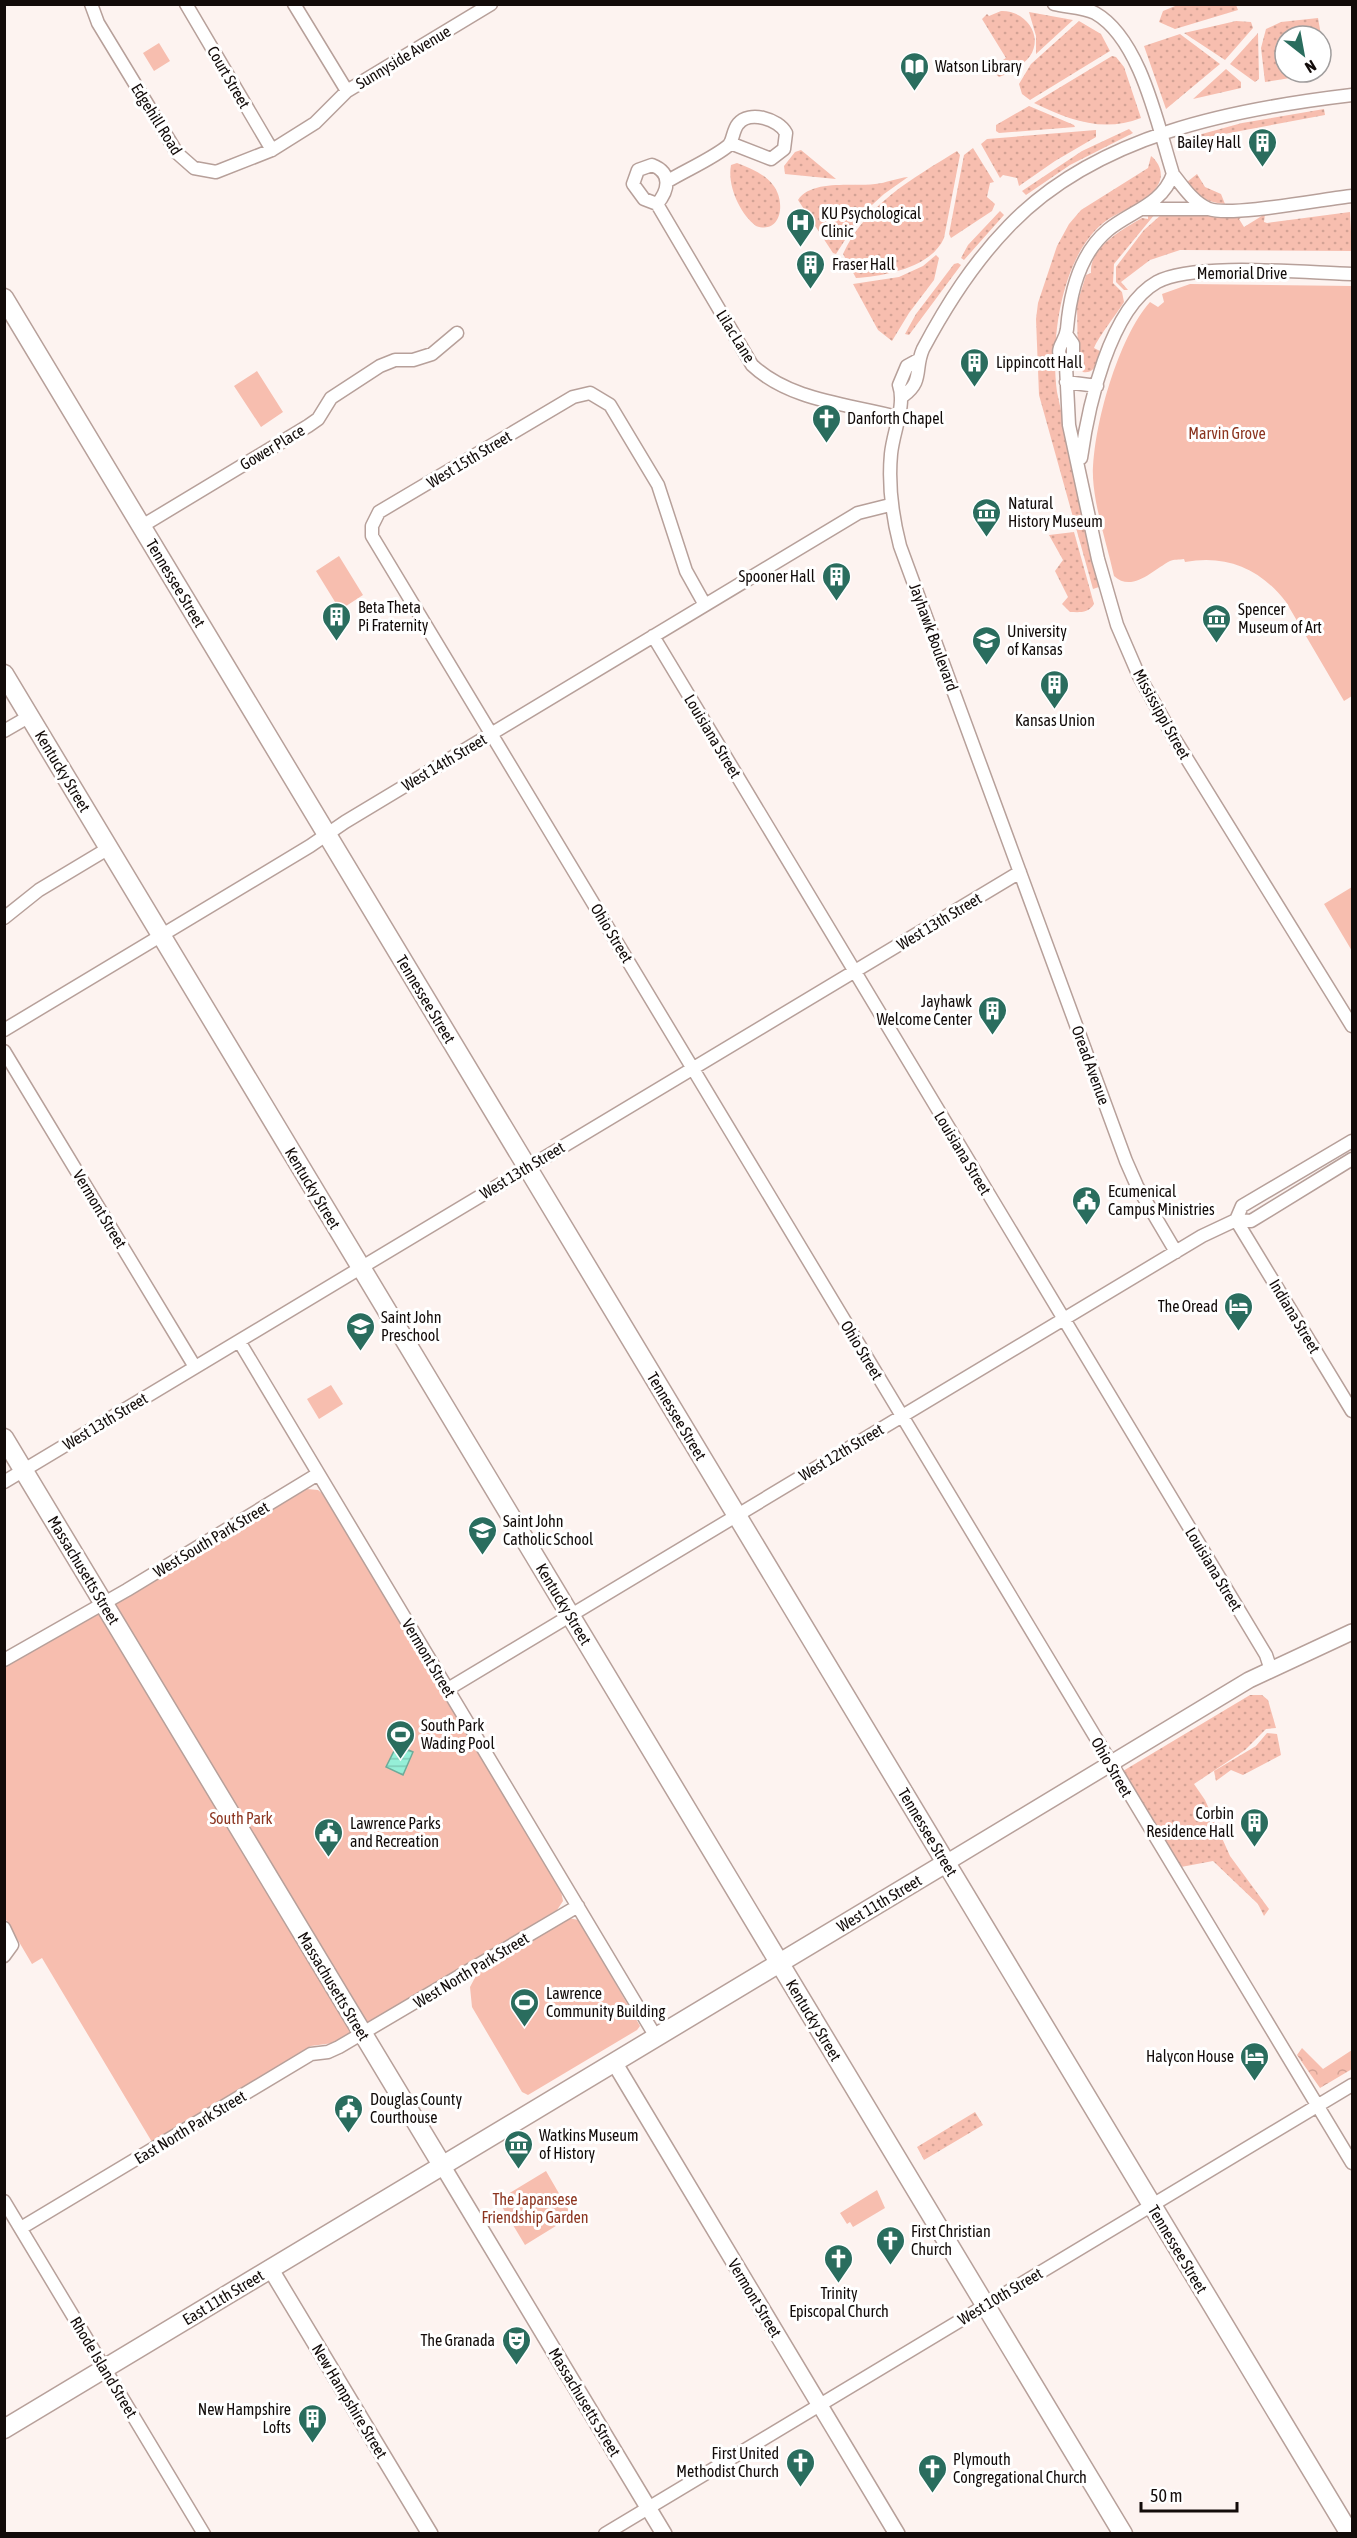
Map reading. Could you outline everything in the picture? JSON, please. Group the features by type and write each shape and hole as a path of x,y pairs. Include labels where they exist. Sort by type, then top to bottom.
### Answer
{"main road":[{"name":"Tennessee Street","path":"7,308 142,526 1350,2534"},
{"name":"Kentucky Street","path":"4,674 1123,2534"},
{"name":"Massachusetts Street","path":"4,1438 442,2165"},
{"name":"West 11th Street","path":"442,2165 946,1863"},
{"name":"East 11th Street","path":"4,2429 442,2165"}],"street":[{"name":"Edgehill Road","path":"91,4 98,23 159,125 185,162 194,168 216,172 272,150 315,123 346,91"},
{"name":"Court Street","path":"186,4 272,150"},
{"path":"294,4 346,91"},
{"name":"Sunnyside Avenue","path":"346,91 491,4"},
{"path":"1054,4 1093,12 1119,36 1137,66 1173,174 1196,201 1210,209"},
{"name":"Jayhawk Boulevard","path":"1020,872 900,546 890,505 891,452 897,417 903,396 913,389 920,372 918,360 955,293 1010,224 1030,206 1074,175 1113,154 1161,135 1243,112 1353,95"},
{"path":"657,204 668,187 668,181 730,144 737,124 751,117 780,125 787,139 784,149 771,159 730,144"},
{"name":"Lilac Lane","path":"668,181 662,170 652,165 642,167 635,174 635,190 644,199 657,204 753,365 764,376 813,397 897,417"},
{"name":"Mississippi Street","path":"1173,174 1161,196 1108,230 1086,257 1069,303 1066,334 1059,344 1059,358 1066,366 1069,424 1080,465 1098,559 1117,625 1136,668 1174,738 1353,1026"},
{"path":"1142,208 1243,209 1353,196"},
{"name":"Memorial Drive","path":"1080,465 1086,424 1109,351 1130,309 1144,291 1164,279 1187,273 1353,274"},
{"name":"Gower Place","path":"142,526 308,426 318,419 331,398 380,366 395,360 413,360 432,354 457,333"},
{"path":"1066,382 1097,386"},
{"name":"West 15th Street","path":"372,536 372,526 380,512 582,394 597,395 610,405 658,485 686,571 705,605"},
{"name":"West 14th Street","path":"4,1030 858,513 890,505"},
{"name":"Ohio Street","path":"372,536 1110,1764 1353,2163"},
{"name":"Louisiana Street","path":"653,636 1266,1655 1270,1670"},
{"path":"4,731 30,716"},
{"path":"4,918 39,890 109,848"},
{"name":"West 13th Street","path":"4,1482 1020,872"},
{"name":"Oread Avenue","path":"1020,872 1126,1161 1137,1186 1176,1252"},
{"name":"Vermont Street","path":"4,1051 195,1367"},
{"name":"West 12th Street","path":"1236,1220 1242,1206 1353,1142"},
{"name":"West 12th Street","path":"448,1689 1176,1252 1236,1220 1251,1221 1353,1159"},
{"name":"Indiana Street","path":"1236,1220 1353,1411"},
{"name":"Vermont Street","path":"239,1341 656,2037"},
{"name":"West South Park Street","path":"4,1660 318,1474"},
{"name":"West 11th Street","path":"946,1863 1270,1670 1353,1632"},
{"name":"West North Park Street","path":"363,2034 578,1906"},
{"path":"4,1928 11,1941 8,1952"},
{"name":"East North Park Street","path":"21,2228 311,2054 328,2052 363,2034"},
{"name":"Vermont Street","path":"614,2062 897,2534"},
{"name":"West 10th Street","path":"605,2534 1353,2085"},
{"name":"Massachusetts Street","path":"442,2165 664,2534"},
{"name":"Rhode Island Street","path":"4,2201 204,2534"},
{"name":"New Hampshire Street","path":"270,2268 430,2534"}],"green space":[{"path":"1180,4 1236,5 1238,10 1175,29 1159,22 1163,11"},
{"path":"1001,11 1010,12 1024,19 1030,25 1035,40 1034,48 1027,60 1016,69 999,77 992,71 992,67 1006,58 982,19 987,14 989,16"},
{"path":"1029,12 1073,20 1036,54 1036,36"},
{"path":"1318,18 1319,24 1277,24"},
{"path":"1079,21 1101,34 1110,51 1030,100 1022,94 1019,84 1031,64"},
{"path":"1236,21 1251,22 1253,28 1225,60 1184,33"},
{"path":"1273,26 1273,81 1265,82 1261,48 1266,29"},
{"path":"1258,33 1259,79 1255,82 1230,64"},
{"path":"1180,34 1220,64 1166,109 1144,46"},
{"path":"159,43 170,61 154,71 143,53"},
{"path":"1112,56 1116,57 1124,67 1141,118 1127,122 1100,124 1060,115 1034,103"},
{"path":"1226,69 1241,82 1241,88 1193,99"},
{"path":"1029,106 1075,127 999,133 996,131 996,125"},
{"path":"1324,109 1325,115 1192,140 1191,137 1242,123"},
{"path":"1129,129 1133,133 1070,165 1026,195 1022,191 1082,151"},
{"path":"1096,130 1096,137 1019,186 1017,178 1003,175 1000,178 981,144 987,139"},
{"path":"973,148 994,182 990,183 987,197 995,204 992,211 951,238 949,234 964,155"},
{"path":"801,150 836,179 785,174 784,166 795,152"},
{"path":"957,151 960,155 944,238 938,248 929,257 906,268 856,278 843,254 864,221 892,194"},
{"path":"1151,156 1160,169 1161,177 1158,185 1140,202 1102,224 1088,239 1068,279 1057,326 1055,372 1057,392 1099,587 1093,589 1039,395 1036,319 1038,303 1057,246 1069,224 1081,210 1148,168"},
{"path":"737,163 762,175 770,181 777,192 779,215 771,226 756,226 740,207 733,190 730,173 731,165"},
{"path":"1197,174 1205,187 1221,194 1225,204 1208,200 1191,187 1187,182"},
{"path":"908,177 884,194 861,215 836,254 833,253 798,200 804,193 823,186 875,184"},
{"path":"1000,211 1004,215 964,260 961,258 968,245"},
{"path":"1350,212 1352,251 1180,250 1150,260 1121,282 1128,290 1124,290 1116,282 1116,267 1144,230 1162,214 1245,216 1239,219 1244,227 1265,214 1264,222 1267,223"},
{"path":"1155,214 1114,264 1113,283 1122,292 1124,302 1094,348 1100,351 1095,366 1091,371 1083,372 1078,365 1077,304 1086,275 1091,273 1095,256 1108,241 1142,218 1148,219 1148,216"},
{"path":"936,255 939,258 934,280 909,313 892,341 878,330 853,284 899,277 923,266"},
{"path":"954,264 961,265 909,335 905,334 916,314"},
{"name":"Marvin Grove","path":"1190,284 1352,286 1352,696 1344,701 1286,602 1276,590 1254,573 1228,562 1200,560 1185,562 1184,559 1170,561 1135,581 1121,581 1114,576 1099,515 1093,478 1102,410 1127,338 1138,318 1150,302 1158,307 1164,302 1162,294"},
{"path":"257,371 283,412 261,427 234,386"},
{"path":"1074,532 1094,604 1086,611 1080,612 1070,612 1062,604 1068,597 1055,571 1063,560 1049,535"},
{"path":"339,556 363,595 340,610 316,571"},
{"path":"1352,887 1352,951 1324,904"},
{"path":"331,1385 343,1404 319,1419 307,1399"},
{"name":"South Park","path":"307,1489 318,1490 324,1495 561,1891 563,1901 557,1910 385,2014 333,2043 311,2046 152,2142 42,1958 32,1964 5,1918 4,1666"},
{"path":"1250,1695 1262,1695 1268,1700 1276,1728 1266,1729 1245,1750 1194,1784 1205,1800 1230,1856 1269,1909 1264,1916 1258,1904 1213,1861 1181,1867 1123,1771"},
{"path":"1267,1733 1277,1734 1281,1755 1243,1775 1231,1770 1216,1781 1214,1771 1256,1746"},
{"path":"568,1918 579,1920 640,2026 637,2030 528,2095 522,2092 472,2007 470,1987 478,1972"},
{"path":"1302,2048 1323,2069 1352,2050 1352,2069 1320,2088 1297,2055"},
{"path":"975,2112 983,2125 924,2160 917,2147"},
{"name":"The Japansese Friendship Garden","path":"546,2171 572,2216 525,2245 498,2200"},
{"path":"877,2190 885,2208 853,2227 850,2222 847,2224 840,2213"}],"shaded area":[{"name":"South Park Wading Pool","path":"397,1745 413,1752 403,1775 386,1767"}],"place":[{"name":"Watson Library","path":"914,92"},
{"name":"Bailey Hall","path":"1262,168"},
{"name":"KU Psychological Clinic","path":"800,248"},
{"name":"Fraser Hall","path":"811,290"},
{"name":"Lippincott Hall","path":"975,388"},
{"name":"Danforth Chapel","path":"826,444"},
{"name":"Natural History Museum","path":"987,538"},
{"name":"Spooner Hall","path":"836,602"},
{"name":"Beta Theta Pi Fraternity","path":"337,642"},
{"name":"Spencer Museum of Art","path":"1217,644"},
{"name":"University of Kansas","path":"986,666"},
{"name":"Kansas Union","path":"1055,710"},
{"name":"Jayhawk Welcome Center","path":"993,1036"},
{"name":"Ecumenical Campus Ministries","path":"1087,1226"},
{"name":"The Oread","path":"1239,1332"},
{"name":"Saint John Preschool","path":"360,1352"},
{"name":"Saint John Catholic School","path":"482,1556"},
{"name":"South Park Wading Pool","path":"400,1760"},
{"name":"Corbin Residence Hall","path":"1255,1848"},
{"name":"Lawrence Parks and Recreation","path":"329,1858"},
{"name":"Lawrence Community Building","path":"525,2028"},
{"name":"Halycon House","path":"1255,2082"},
{"name":"Douglas County Courthouse","path":"349,2134"},
{"name":"Watkins Museum of History","path":"518,2170"},
{"name":"First Christian Church","path":"890,2266"},
{"name":"Trinity Episcopal Church","path":"839,2284"},
{"name":"The Granada","path":"516,2366"},
{"name":"New Hampshire Lofts","path":"312,2444"},
{"name":"First United Methodist Church","path":"800,2488"},
{"name":"Plymouth Congregational Church","path":"932,2494"}]}
